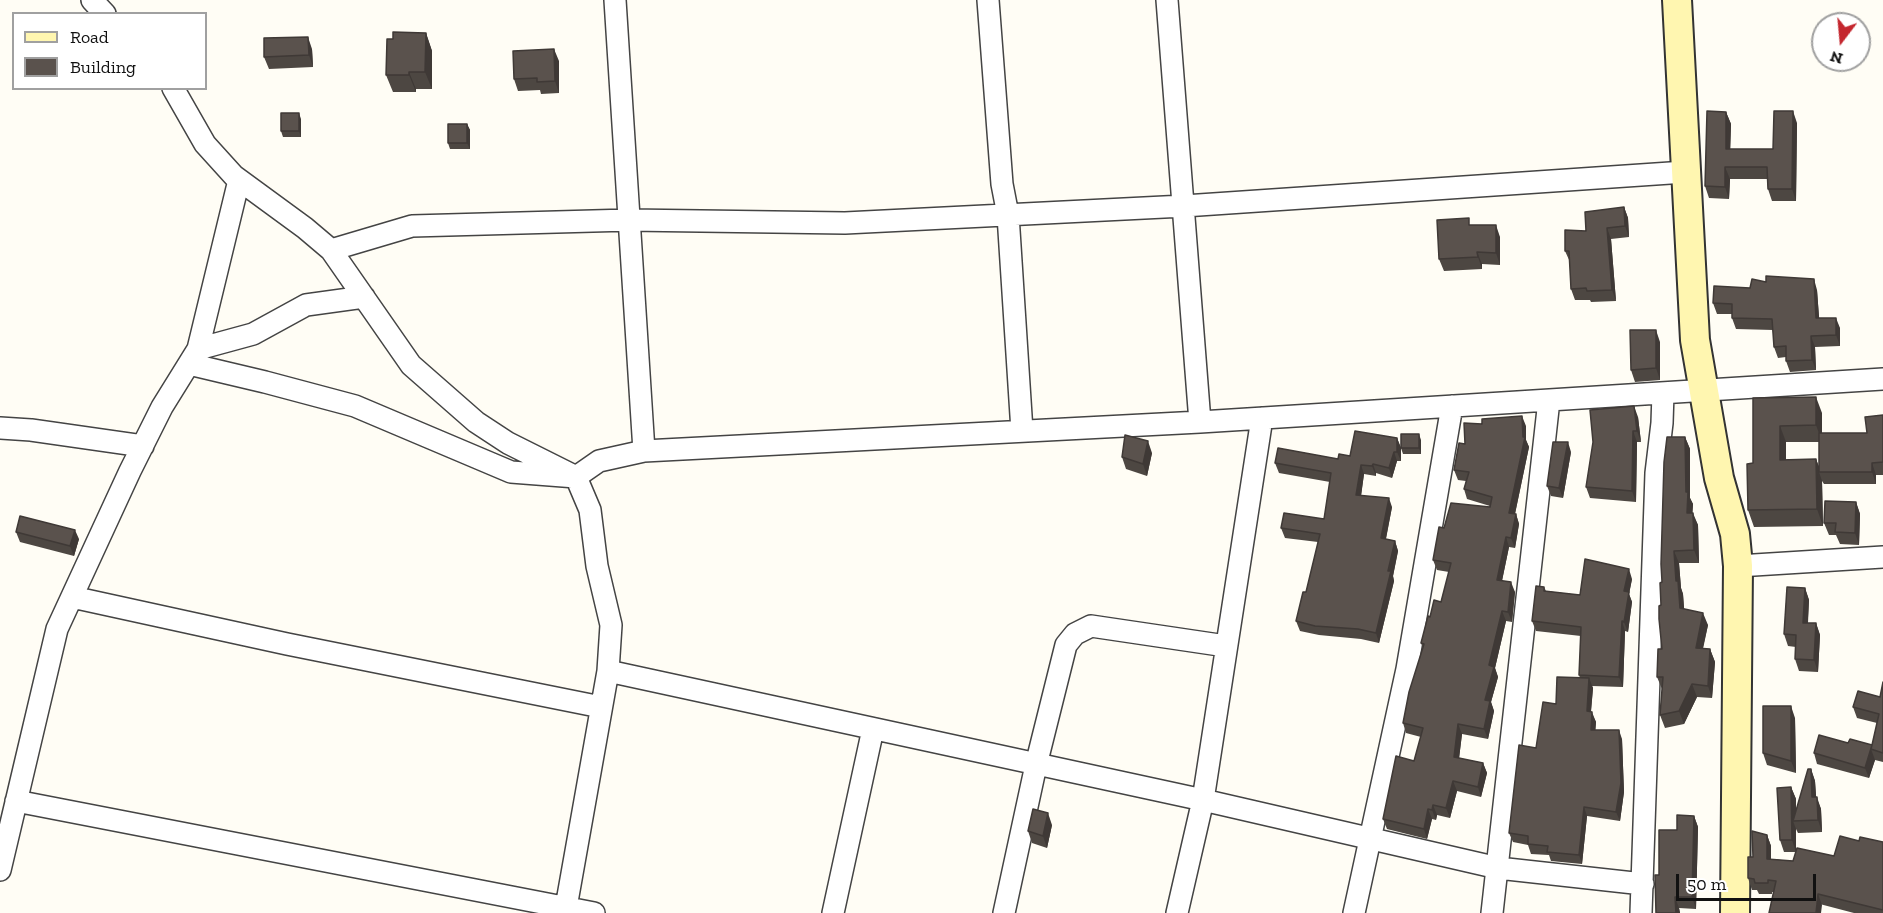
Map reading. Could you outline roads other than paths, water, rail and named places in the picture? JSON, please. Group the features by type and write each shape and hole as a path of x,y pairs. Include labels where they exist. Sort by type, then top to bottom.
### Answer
{"street":[{"path":"92,0 103,12"},
{"path":"615,0 644,451"},
{"path":"988,0 1002,184 1008,215 1022,431"},
{"path":"1167,0 1200,422"},
{"path":"1677,0 1695,340 1719,478 1735,534 1738,566 1735,913"},
{"path":"174,90 205,144 239,180 331,250 411,365 476,422 508,443 576,477 590,510 597,566 611,624 608,671 565,911"},
{"path":"331,250 412,226 629,220 845,223 1184,206 1685,172"},
{"path":"0,870 57,629 162,407 193,357 239,180"},
{"path":"193,357 254,334 306,305 364,297"},
{"path":"193,357 265,382 355,406 511,472 576,477 599,461 644,451 1200,422 1883,379"},
{"path":"1641,913 1656,473 1663,393"},
{"path":"1492,913 1549,400"},
{"path":"1354,913 1407,669 1452,406"},
{"path":"1177,913 1203,800 1262,418"},
{"path":"0,428 31,430 143,446"},
{"path":"1738,566 1883,557"},
{"path":"72,597 287,644 601,707"},
{"path":"1004,913 1036,765 1066,645 1075,634 1091,626 1226,646"},
{"path":"608,671 1203,800 1498,868 1643,884"},
{"path":"833,913 873,729"},
{"path":"16,801 565,911 594,913"}]}
